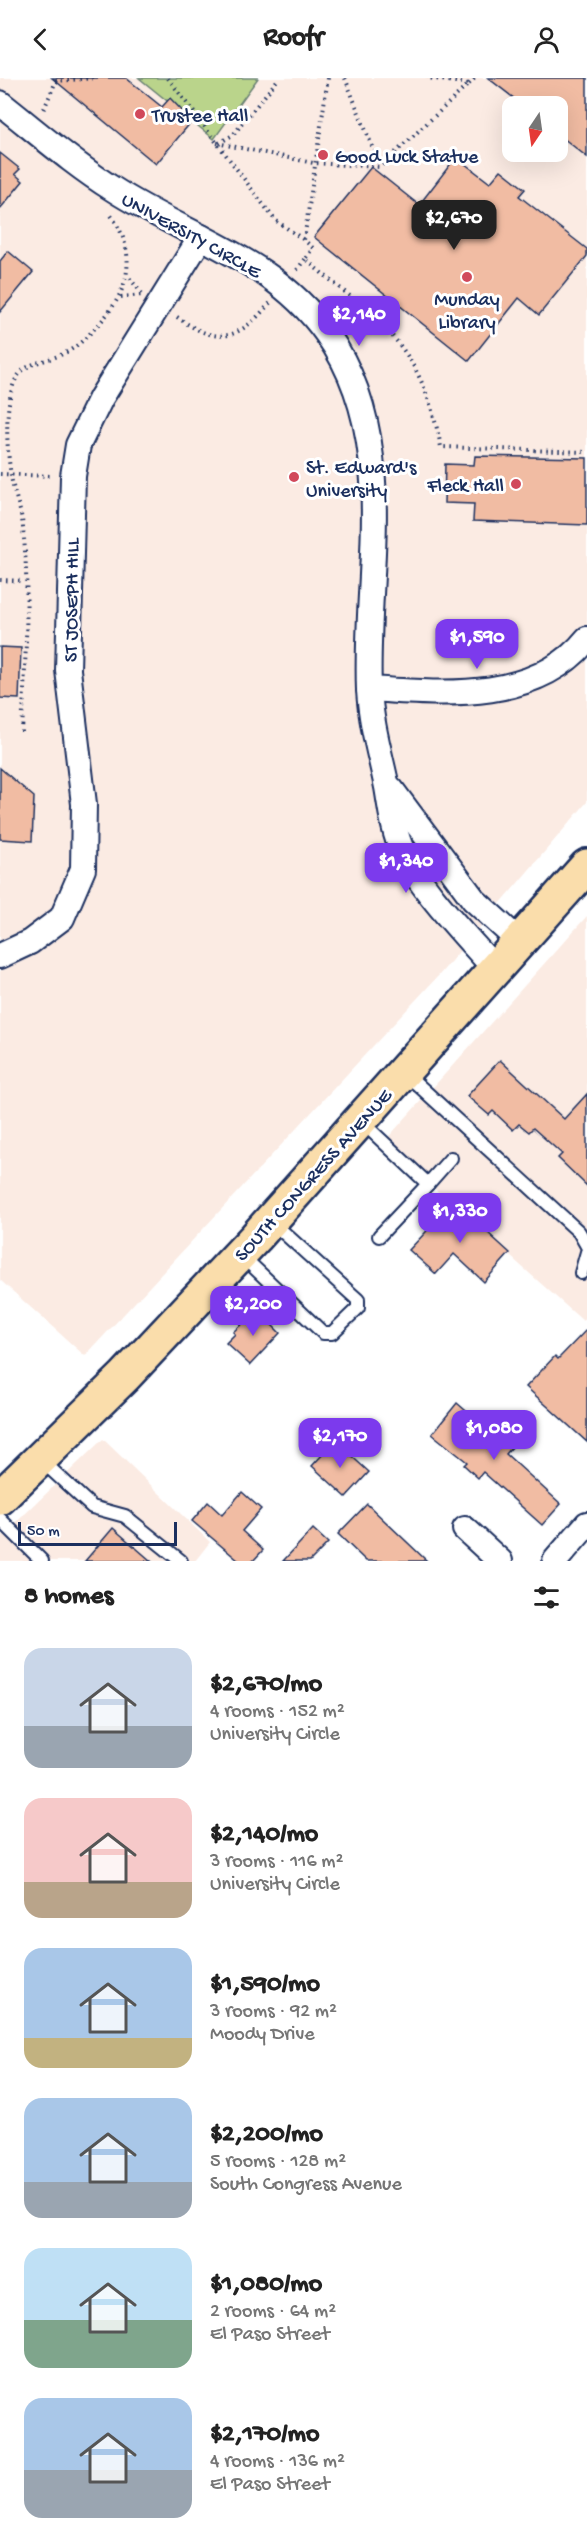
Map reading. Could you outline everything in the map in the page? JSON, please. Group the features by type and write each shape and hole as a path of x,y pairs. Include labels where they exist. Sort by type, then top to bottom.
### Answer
{"main road":[{"name":"SOUTH CONGRESS AVENUE","path":"0,1498 125,1376 271,1221 587,866"}],"street":[{"name":"UNIVERSITY CIRCLE","path":"0,103 112,189 244,258 284,287 327,333 353,380 366,426 373,466 369,688 373,731 398,841 439,905 496,970"},
{"name":"ST JOSEPH HILL","path":"0,956 30,942 62,918 83,869 84,804 68,670 74,476 78,445 101,398 201,237"},
{"path":"369,688 492,691 537,678 577,652 587,639"},
{"name":"UNIVERSITY CIRCLE","path":"386,782 474,900 520,942"},
{"path":"555,1561 587,1524"},
{"path":"465,1529 500,1561"}],"lane":[{"path":"404,1072 579,1232 587,1246"},
{"path":"361,1121 428,1184"},
{"path":"379,1236 451,1158"},
{"path":"240,1254 323,1333 332,1333 358,1308 358,1300 271,1221"},
{"path":"581,1273 587,1252"},
{"path":"40,1459 92,1507 125,1516 181,1561"},
{"path":"0,1519 42,1561"}],"path":[{"path":"40,118 56,81 97,78"},
{"path":"168,78 276,220 313,248 305,259 384,325 406,351 432,403 441,447 587,452"},
{"path":"217,143 233,135 279,78"},
{"path":"304,240 313,163 328,78"},
{"path":"345,78 380,167"},
{"path":"427,78 469,84"},
{"path":"217,143 313,163 380,167 475,78"},
{"path":"22,732 23,527 10,474 11,393 20,371 42,359 64,353 83,340 120,297 128,276 122,234 106,209"},
{"path":"120,297 143,295 128,276"},
{"path":"174,314 206,333 225,335 239,333 254,322 275,297"},
{"path":"0,474 53,476"},
{"path":"0,580 24,581"}],"shaded area":[{"name":"St. Edward's University","path":"0,78 587,78 587,802 440,974 85,1356 0,1280"},
{"path":"587,916 587,1317 583,1321 383,1143"},
{"path":"103,1439 210,1542 195,1561 0,1561 0,1538"}],"green space":[{"path":"139,78 258,78 214,139"}],"building":[{"name":"Trustee Hall","path":"52,78 126,78 162,107 170,98 192,121 156,164"},
{"path":"488,78 587,78 587,157 568,142 568,96 511,96"},
{"path":"0,153 20,169 15,174 23,181 0,209"},
{"name":"Munday Library","path":"456,157 490,183 501,170 525,189 519,196 587,249 587,256 539,315 519,298 469,361 314,237 371,167 419,205"},
{"path":"8,251 33,272 0,312 0,261"},
{"name":"Fleck Hall","path":"475,456 587,458 587,525 473,521 474,504 444,503 445,464 474,465"},
{"path":"0,647 21,648 19,699 0,698"},
{"path":"0,768 34,797 32,841 0,839"},
{"path":"500,1060 564,1119 587,1094 587,1186 558,1158 562,1154 533,1128 529,1132 519,1124 513,1130 493,1111 489,1115 467,1096"},
{"path":"454,1202 510,1253 484,1282 454,1254 436,1274 409,1250"},
{"path":"257,1310 280,1333 250,1365 226,1343 235,1334 233,1332"},
{"path":"587,1329 587,1442 526,1387 555,1356 558,1359"},
{"path":"457,1403 480,1423 483,1420 513,1446 506,1454 561,1504 542,1525 483,1472 478,1478 464,1465 467,1462 432,1434"},
{"path":"335,1441 369,1472 346,1497 312,1466"},
{"path":"242,1492 261,1509 242,1531 263,1550 253,1561 239,1561 192,1521 208,1502 222,1515"},
{"path":"367,1504 427,1561 366,1561 338,1534"},
{"path":"113,1528 151,1561 85,1561"},
{"path":"313,1529 328,1543 310,1561 283,1561"}],"place":[{"name":"Trustee Hall","path":"140,114"},
{"name":"Good Luck Statue","path":"323,155"},
{"name":"Munday Library","path":"467,277"},
{"name":"St. Edward's University","path":"294,477"},
{"name":"Fleck Hall","path":"516,484"}]}
